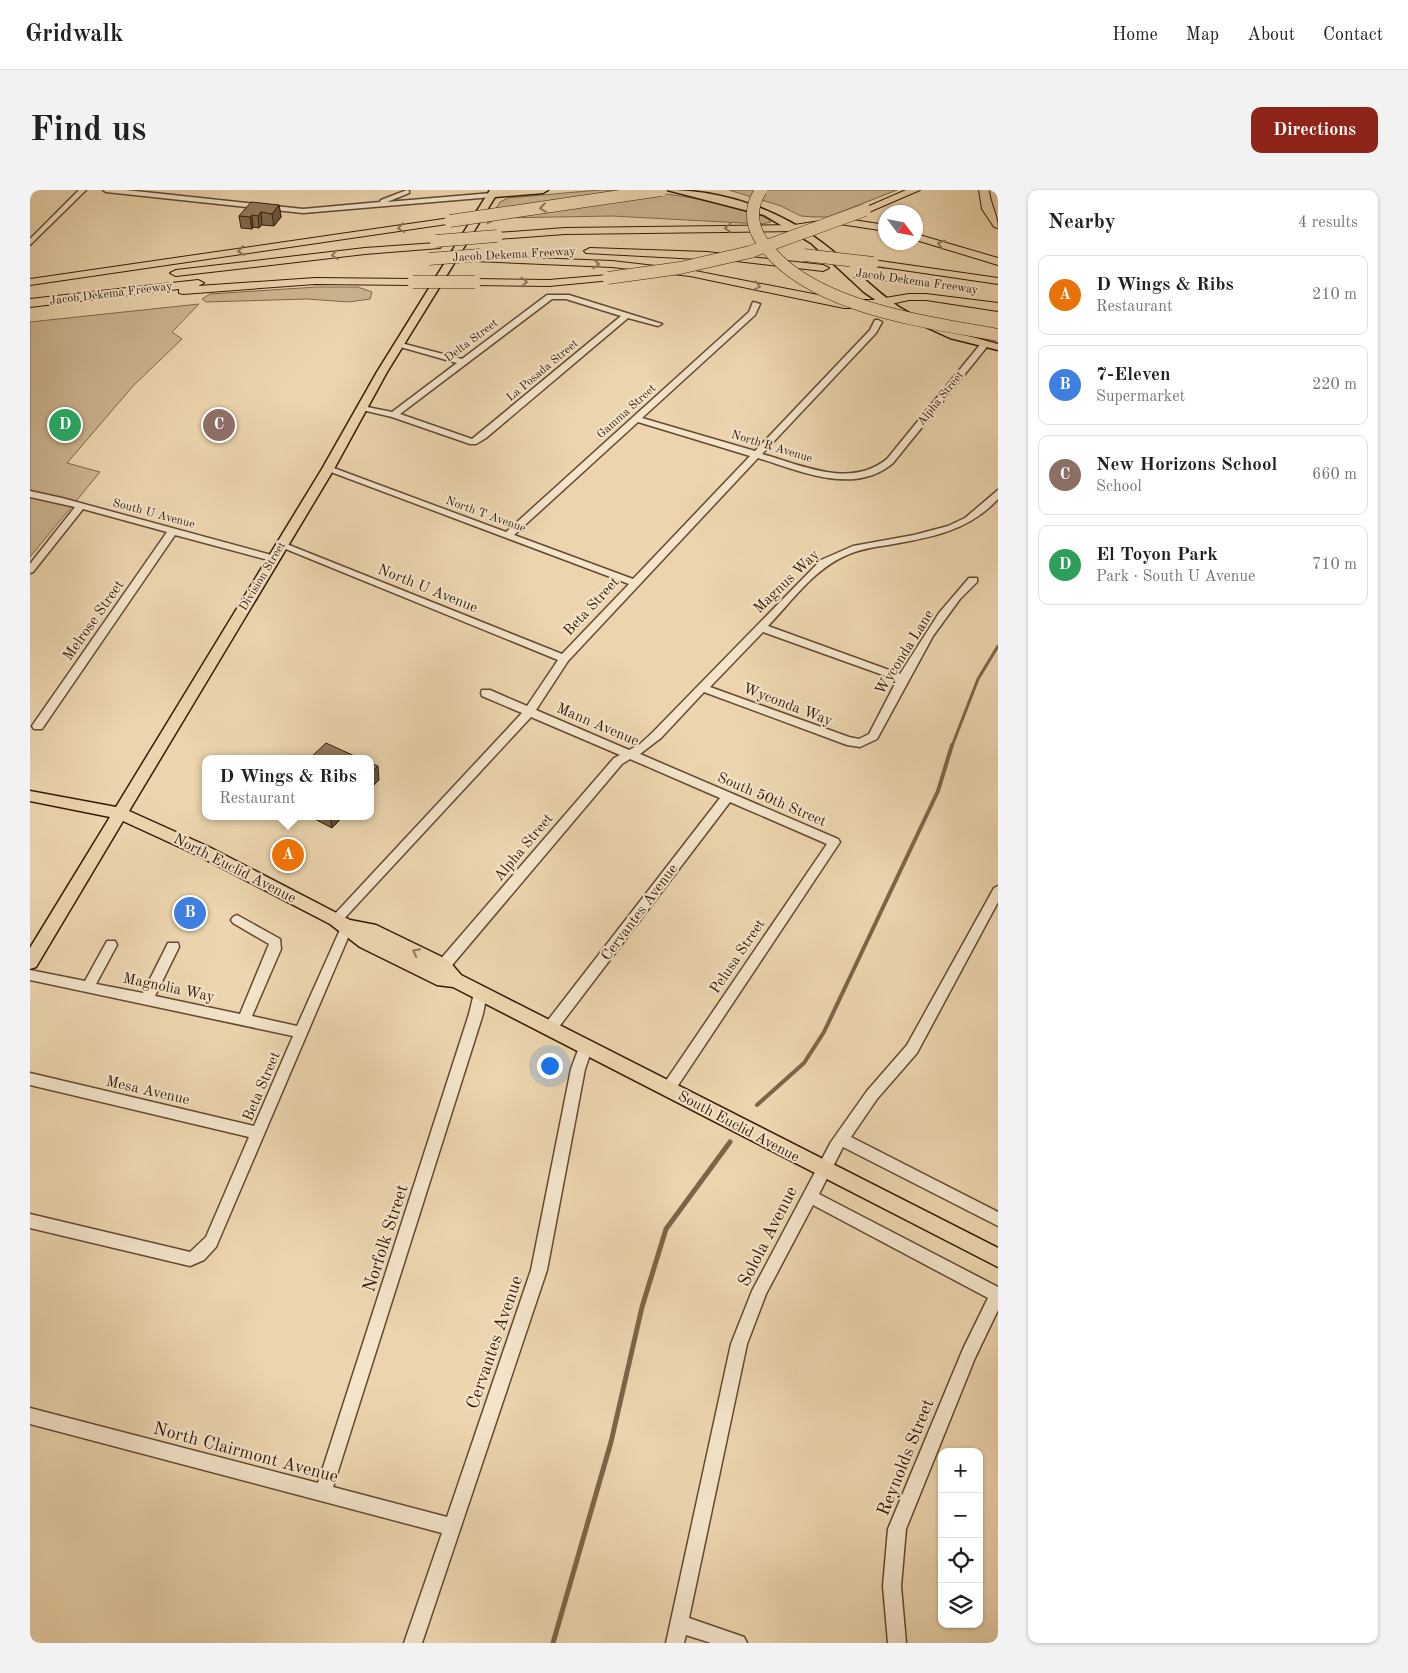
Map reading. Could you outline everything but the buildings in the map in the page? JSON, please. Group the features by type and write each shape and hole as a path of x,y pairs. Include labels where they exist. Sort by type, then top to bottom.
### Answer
{"highway":[{"path":"30,282 660,190"},
{"path":"761,190 753,211 753,227 770,256 792,272 835,295 872,308 998,335"},
{"path":"62,299 314,281 549,282 608,278 680,268 750,252 915,190"},
{"path":"984,190 984,200 988,213 998,225"},
{"path":"760,228 777,223 774,217"},
{"path":"793,222 806,224 843,220"},
{"path":"493,240 565,231 760,228 793,222 843,220 878,227"},
{"path":"923,239 998,262"},
{"name":"Jacob Dekema Freeway","path":"30,289 365,251 493,240 712,245 873,263 998,281"},
{"name":"Jacob Dekema Freeway","path":"479,257 574,251 676,252 769,259 823,268 888,275 998,293"},
{"path":"424,259 479,257 622,265 690,273 836,303 886,302 926,297 998,307"},
{"name":"Jacob Dekema Freeway","path":"30,303 319,269"},
{"path":"921,311 917,303 920,301 947,300"}],"main road":[{"path":"493,193 543,190"},
{"path":"672,190 752,204 774,217 793,222"},
{"path":"710,190 752,204 793,222 841,266 886,302 924,324 972,342 986,343 998,347"},
{"name":"Division Street","path":"30,962 121,814 272,558 328,469 400,344 493,193"},
{"path":"806,224 899,299 921,311 980,337 986,343"},
{"name":"North Euclid Avenue","path":"30,796 121,814 196,848 341,923 366,942 443,980 455,980"},
{"name":"North Euclid Avenue","path":"341,923 370,929 443,966 455,980 480,993"},
{"name":"South Euclid Avenue","path":"480,993 998,1258"}],"street":[{"path":"30,243 83,190"},
{"path":"106,190 285,210 322,211 493,193"},
{"path":"365,207 409,191 411,203"},
{"path":"30,230 42,231"},
{"name":"Delta Street","path":"394,414 544,300 558,296 566,297 626,315"},
{"name":"Gamma Street","path":"509,536 752,313 756,304"},
{"path":"626,315 658,324"},
{"name":"La Posada Street","path":"394,414 473,442 483,436 626,315"},
{"name":"Beta Street","path":"30,1221 190,1259 199,1255 211,1242 302,1032 341,923 530,711 564,659 876,328 878,322"},
{"name":"Alpha Street","path":"896,454 986,343"},
{"path":"400,344 462,362"},
{"path":"362,409 394,414"},
{"name":"North R Avenue","path":"636,419 818,473 842,477 861,476 879,470 896,454"},
{"name":"North T Avenue","path":"328,469 634,583"},
{"name":"Magnus Way","path":"631,754 644,747 824,562 855,548 924,537 953,528 986,508 998,493"},
{"name":"South U Avenue","path":"30,494 59,500 272,558"},
{"path":"30,570 80,507"},
{"path":"986,508 998,513"},
{"name":"Melrose Street","path":"38,726 173,531"},
{"name":"North U Avenue","path":"281,545 564,659"},
{"name":"Wyconda Lane","path":"864,741 873,736 902,678 932,632 973,580"},
{"path":"760,627 902,678"},
{"name":"Wyconda Way","path":"703,688 836,738 860,743 864,741"},
{"name":"Mann Avenue","path":"486,693 697,784"},
{"name":"Alpha Street","path":"443,966 618,761 631,754"},
{"name":"South 50th Street","path":"697,784 834,842"},
{"name":"Cervantes Avenue","path":"550,1028 727,797"},
{"name":"Pelusa Street","path":"668,1088 834,842"},
{"name":"Solola Avenue","path":"675,1643 739,1344 760,1291 836,1146 843,1140 872,1094 912,1049 998,891"},
{"path":"237,920 276,942 275,949 244,1020"},
{"path":"88,987 111,944"},
{"path":"147,999 173,947"},
{"name":"Magnolia Way","path":"30,974 302,1032"},
{"name":"Norfolk Street","path":"323,1493 476,1014 480,993"},
{"name":"Cervantes Avenue","path":"414,1643 539,1270 578,1069 586,1046"},
{"name":"Mesa Avenue","path":"30,1079 258,1133"},
{"path":"843,1140 998,1219"},
{"path":"809,1196 998,1295"},
{"name":"Reynolds Street","path":"897,1643 891,1601 891,1558 897,1529 969,1354 998,1295"},
{"name":"North Clairmont Avenue","path":"30,1416 452,1527"},
{"path":"680,1624 738,1643"}],"shaded area":[{"path":"599,190 650,192 683,196 753,213 771,222 762,224 612,216 498,218 487,224 500,202 508,198"},
{"path":"729,190 897,190 828,217 814,217 801,216 781,206"},
{"path":"317,287 358,287 372,292 370,299 349,302 307,299 206,302 202,299 210,294"},
{"path":"199,304 172,332 182,339 133,386 67,463 100,472 30,557 30,322"}],"waterway":[{"path":"952,746 978,679 998,646"},
{"path":"757,1105 804,1063 824,1032 938,791 952,745"},
{"path":"553,1643 611,1442 642,1307 666,1229 730,1142"}],"place":[{"name":"El Toyon Park","path":"65,425"},
{"name":"New Horizons School","path":"219,425"},
{"name":"D Wings & Ribs","path":"288,855"},
{"name":"7-Eleven","path":"190,913"}]}
